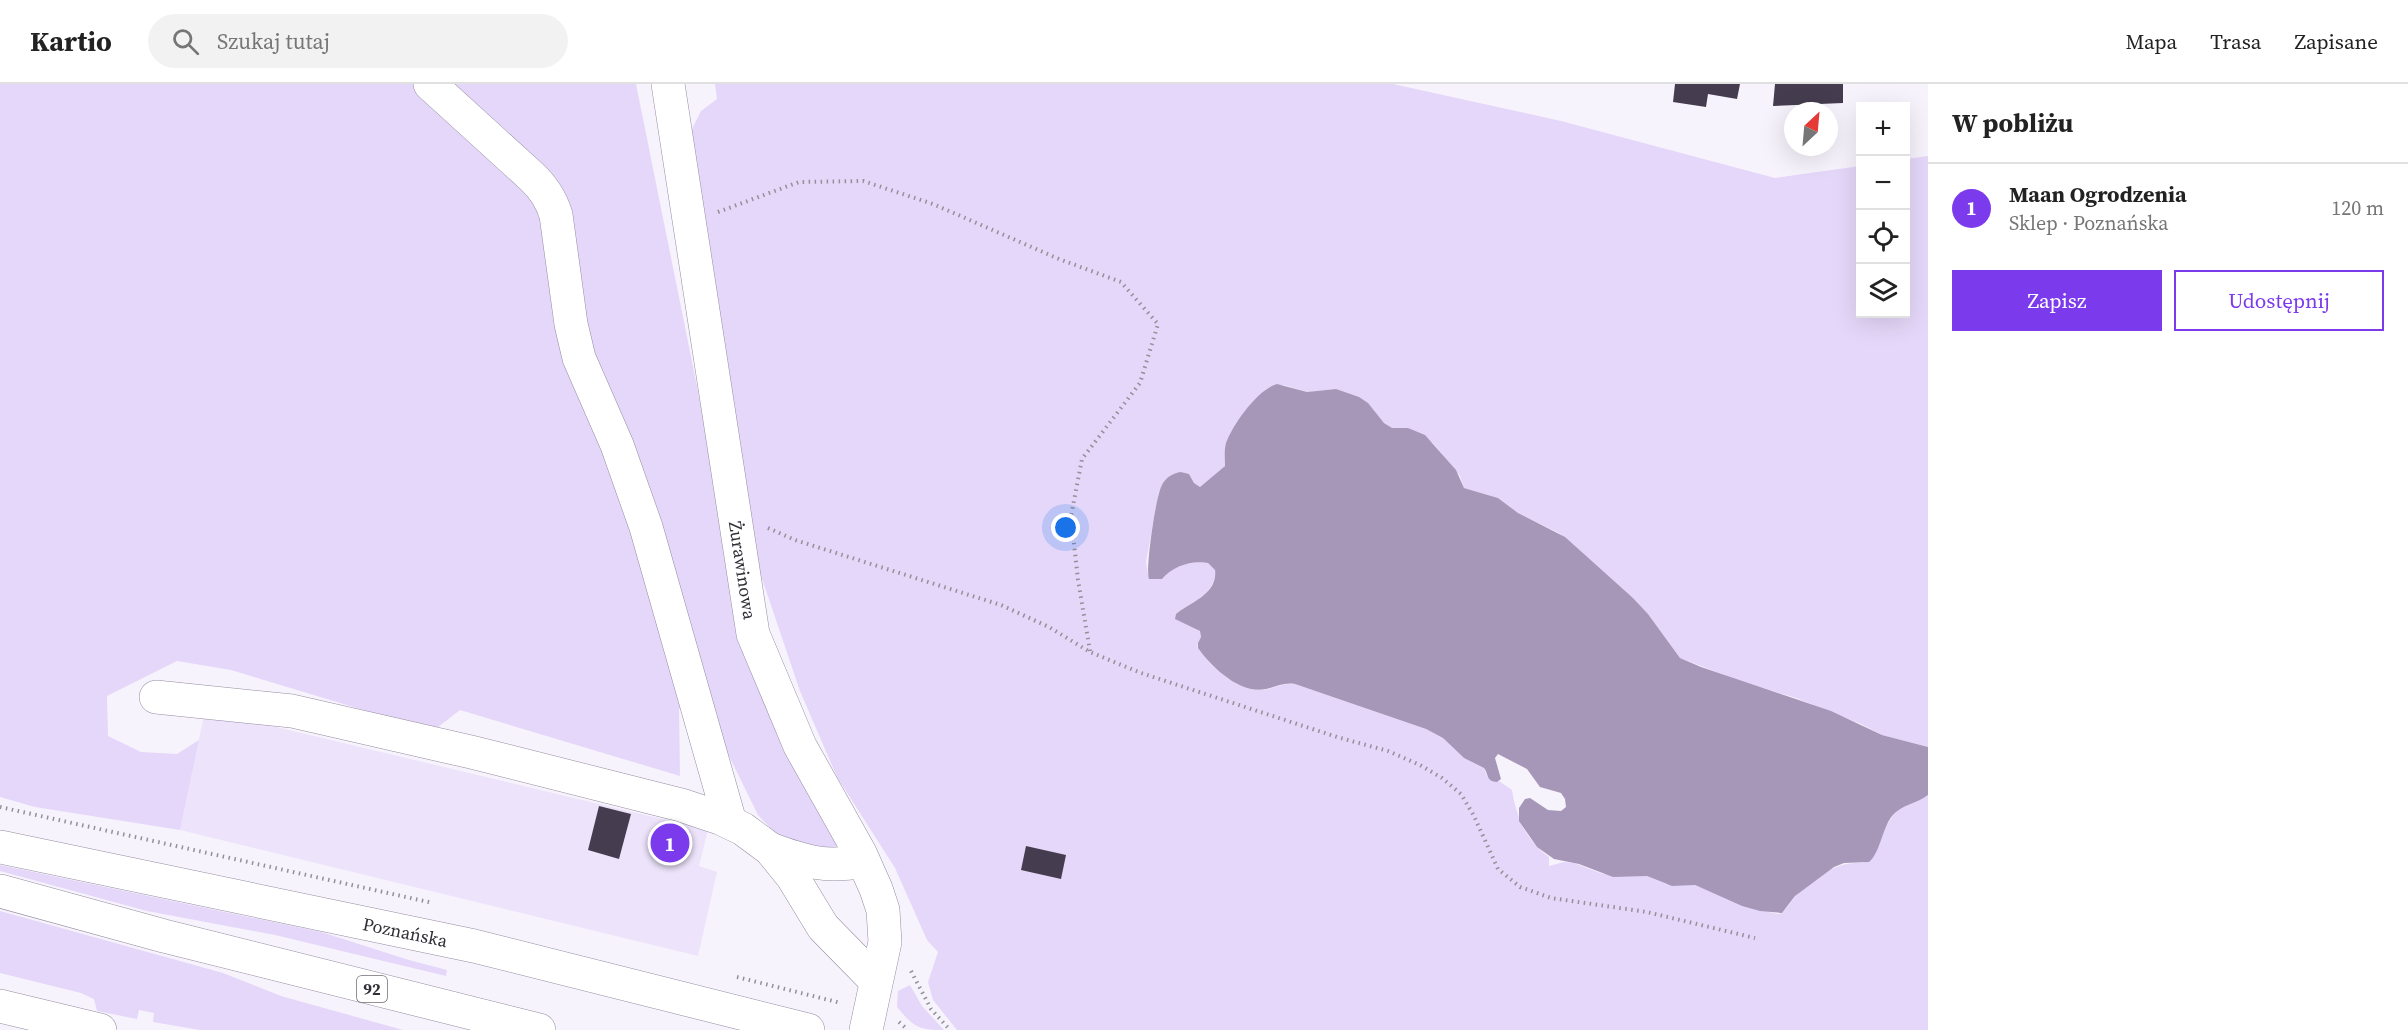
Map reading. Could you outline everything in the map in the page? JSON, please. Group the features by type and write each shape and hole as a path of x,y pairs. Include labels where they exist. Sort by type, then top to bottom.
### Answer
{"main road":[{"path":"430,84 544,188 552,202 556,215 571,324 579,358 617,445 646,527 730,822"},
{"name":"Żurawinowa","path":"668,84 753,634 800,746 876,889 885,924 885,942 866,1030"},
{"path":"156,697 292,711 613,788 730,822 770,849 792,876 823,927 876,981"},
{"name":"Poznańska","path":"0,847 474,946 808,1030"},
{"path":"770,849 794,858 836,866 863,861"},
{"name":"92","path":"0,891 174,939 539,1030"},
{"path":"0,1006 99,1030"}],"path":[{"path":"689,228 725,209 799,182 863,181 933,204 1059,259 1121,282 1158,324 1140,383 1082,459 1071,516 1078,580 1090,652"},
{"path":"735,513 795,540 1001,604 1048,627 1090,652 1141,673 1337,737 1388,751 1420,765 1442,778 1461,795 1474,816 1497,869 1520,887 1551,898 1647,912 1755,938"},
{"path":"885,924 931,1009 950,1030"}],"shaded area":[{"path":"0,84 636,84 758,689 796,760 845,841 816,857 789,848 758,815 703,703 679,709 680,776 460,710 433,731 231,670 177,661 107,696 108,736 141,752 177,754 199,740 180,830 35,807 0,797"},
{"path":"715,84 1393,84 1561,121 1775,178 1856,167 1856,318 1910,318 1910,158 1928,156 1928,747 1882,735 1861,724 1796,698 1740,681 1680,658 1648,614 1633,598 1559,533 1518,513 1498,498 1464,488 1460,476 1433,443 1408,428 1391,428 1378,418 1374,410 1336,389 1307,392 1284,385 1266,389 1245,412 1233,430 1225,466 1200,487 1194,483 1189,474 1181,472 1165,480 1159,492 1146,562 1149,579 1162,579 1177,567 1195,562 1208,563 1215,570 1215,578 1207,591 1176,614 1200,631 1201,637 1197,646 1208,661 1225,676 1253,689 1262,690 1295,684 1426,729 1443,738 1464,758 1484,768 1487,776 1512,790 1523,827 1534,843 1549,857 1549,866 1564,862 1574,863 1603,874 1647,876 1666,884 1695,885 1742,906 1778,914 1782,913 1801,890 1816,877 1844,865 1864,863 1899,808 1928,795 1928,1030 957,1030 933,1000 928,982 938,952 927,940 895,868 837,777 800,691 739,511 691,131 701,111 717,99"},
{"path":"1277,384 1307,392 1336,389 1359,397 1368,403 1384,423 1392,428 1408,428 1425,435 1456,470 1464,488 1498,498 1518,513 1565,537 1633,598 1648,614 1680,658 1831,711 1882,735 1928,747 1928,795 1900,809 1892,816 1876,853 1869,862 1844,863 1834,867 1795,896 1782,913 1760,911 1742,906 1695,885 1672,886 1647,876 1613,877 1579,864 1554,859 1537,847 1519,821 1519,808 1525,799 1530,798 1548,810 1561,811 1566,807 1565,799 1561,793 1540,787 1527,769 1498,754 1495,758 1501,779 1497,782 1489,779 1484,768 1464,758 1443,738 1426,729 1295,684 1256,690 1237,684 1219,671 1198,648 1200,631 1175,619 1176,614 1208,591 1215,578 1215,570 1208,563 1196,562 1177,567 1162,579 1149,579 1148,562 1154,517 1163,482 1170,476 1181,472 1189,474 1194,483 1200,487 1225,466 1226,443 1234,426 1254,400"},
{"path":"205,710 708,830 699,866 717,872 698,956 180,830"},
{"path":"0,865 321,932 447,970 446,976 275,935 147,911 0,871"},
{"path":"0,911 223,973 281,996 403,1030 200,1030 153,1022 154,1013 139,1010 137,1019 97,1011 94,999 81,993 0,973"},
{"path":"910,985 922,1006 944,1030 917,1026 897,1007 898,991"}],"building":[{"path":"1675,84 1740,84 1737,99 1708,94 1706,107 1673,102"},
{"path":"1775,84 1843,84 1843,103 1784,102 1784,106 1773,106"},
{"path":"599,806 631,814 619,859 588,850"},
{"path":"660,824 690,832 683,857 653,848"},
{"path":"1026,846 1066,855 1061,879 1021,870"}],"place":[{"name":"Maan Ogrodzenia","path":"670,843"}]}
